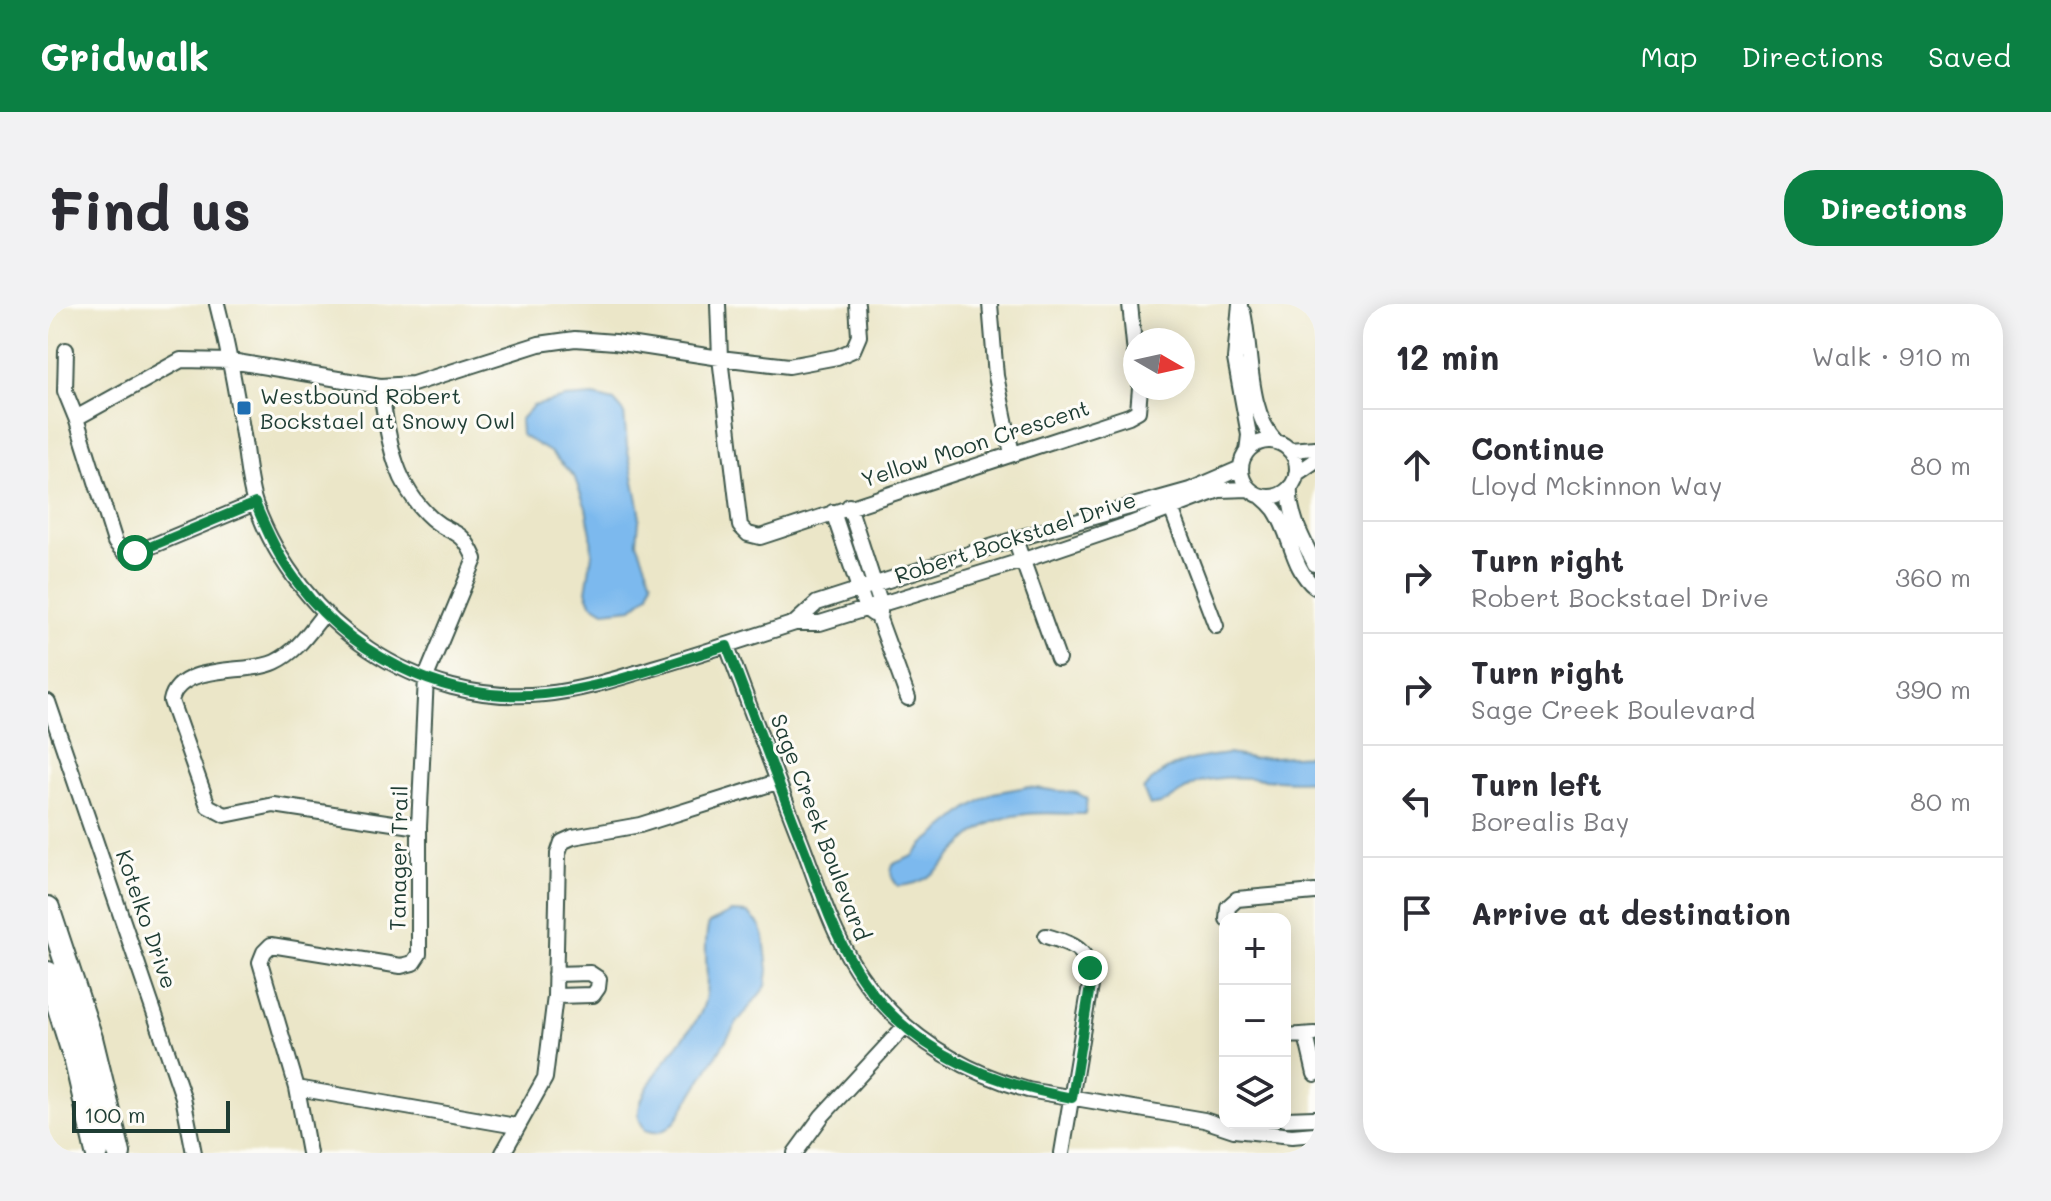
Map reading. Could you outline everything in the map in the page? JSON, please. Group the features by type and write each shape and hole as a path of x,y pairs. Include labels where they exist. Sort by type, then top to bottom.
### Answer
{"highway":[{"path":"48,908 91,1038 119,1153"},
{"path":"48,973 76,1062 97,1153"}],"street":[{"name":"Robert Bockstael Drive","path":"217,304 231,361 255,503 270,538 289,570 324,614 359,644 399,668 453,687 492,694 543,694 610,681 795,623 820,623 866,609 880,612 1219,490 1255,492"},
{"name":"Yellow Moon Crescent","path":"718,304 720,358 740,526 748,534 760,537 1129,416 1138,411 1139,400"},
{"path":"76,418 181,360 231,361 380,386 413,384 539,344 575,339 789,366 837,357 853,350 859,336 857,304"},
{"path":"990,304 996,376 1012,454"},
{"path":"1130,304 1132,328"},
{"path":"1240,304 1260,415 1267,432 1294,458 1294,518 1315,564"},
{"path":"1240,304 1235,359 1249,435 1241,468 1243,479 1276,512 1297,560 1315,587"},
{"path":"66,350 65,391 115,542 124,552 135,553 255,503"},
{"name":"Tanager Trail","path":"309,1153 297,1088 260,962 271,945 401,966 413,963 419,954 419,827 426,677 475,559 466,538 432,519 404,487 392,456 380,386"},
{"path":"1247,452 1263,442 1315,448"},
{"path":"1255,492 1271,497 1282,494 1315,461"},
{"name":"Robert Bockstael Drive","path":"795,623 817,603 1015,539 1190,490 1241,468"},
{"name":"Yellow Moon Crescent","path":"849,506 908,698"},
{"path":"1171,508 1216,626"},
{"path":"833,512 866,609"},
{"path":"1015,539 1058,659"},
{"path":"324,614 295,651 272,664 224,670 183,681 173,689 171,701 208,806 225,815 274,805 419,827"},
{"name":"Sage Creek Boulevard","path":"727,646 831,921 864,982 905,1026 950,1059 1028,1090 1204,1120 1234,1130 1263,1134 1315,1134"},
{"name":"Kotelko Drive","path":"48,702 178,1082 194,1153"},
{"path":"503,1153 545,1078 555,996 558,854 562,842 573,837 640,825 777,782"},
{"path":"1228,913 1228,907 1237,899 1315,892"},
{"path":"1046,936 1084,953 1091,980 1062,1153"},
{"path":"555,974 590,973 599,979 593,995 555,996"},
{"path":"795,1153 822,1116 905,1026"},
{"path":"1310,1034 1315,1074"},
{"path":"297,1088 516,1126"},
{"path":"1291,1119 1315,1118"},
{"name":"Sage Creek Boulevard","path":"1204,1120 1219,1119"}],"water":[{"path":"594,396 614,401 624,412 627,446 640,511 637,542 652,581 649,594 632,608 604,611 591,603 586,591 592,554 591,534 586,508 574,476 550,452 521,435 520,420 533,406 565,398"},
{"path":"1228,754 1252,758 1315,755 1315,780 1214,779 1193,785 1163,803 1150,805 1143,790 1161,773 1181,763"},
{"path":"1026,787 1077,793 1087,798 1085,814 1035,814 998,820 975,833 937,871 913,884 898,886 891,874 893,864 913,856 967,809 993,793"},
{"path":"731,912 748,913 760,925 768,970 766,986 736,1024 675,1122 661,1131 645,1130 639,1118 644,1093 704,1005 709,923"}],"place":[{"name":"Westbound Robert Bockstael at Snowy Owl","path":"244,408"}],"route":[{"path":"135,553 255,503 270,538 289,570 324,614 359,644 399,668 453,687 492,694 543,694 577,689 727,646 777,782 849,959 878,998 905,1026 950,1059 980,1073 1028,1090 1072,1098 1091,980 1090,968"}]}
